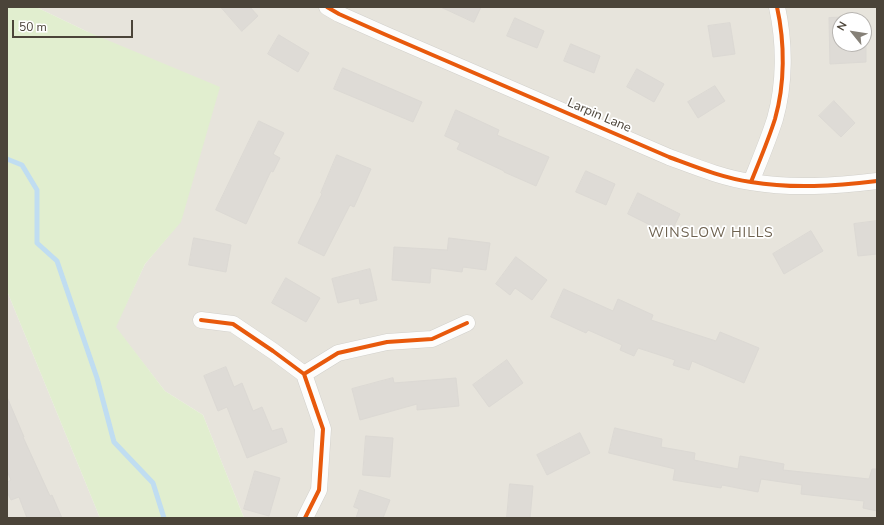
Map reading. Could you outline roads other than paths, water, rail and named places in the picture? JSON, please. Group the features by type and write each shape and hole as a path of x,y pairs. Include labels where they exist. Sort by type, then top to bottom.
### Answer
{"street":[{"name":"Larpin Lane","path":"327,7 384,34 669,157 714,174 751,182 793,186 817,187 877,181"},
{"path":"751,182 774,119 779,96 782,48 777,7"},
{"path":"201,320 233,324 304,374 323,429 319,490 305,518"},
{"path":"304,374 338,353 387,342 432,338 467,323"}],"waterway":[{"path":"7,159 22,165 37,190 37,243 57,261 97,378 114,442 153,483 164,518"}],"district":[{"name":"WINSLOW HILLS","path":"711,234"}]}
